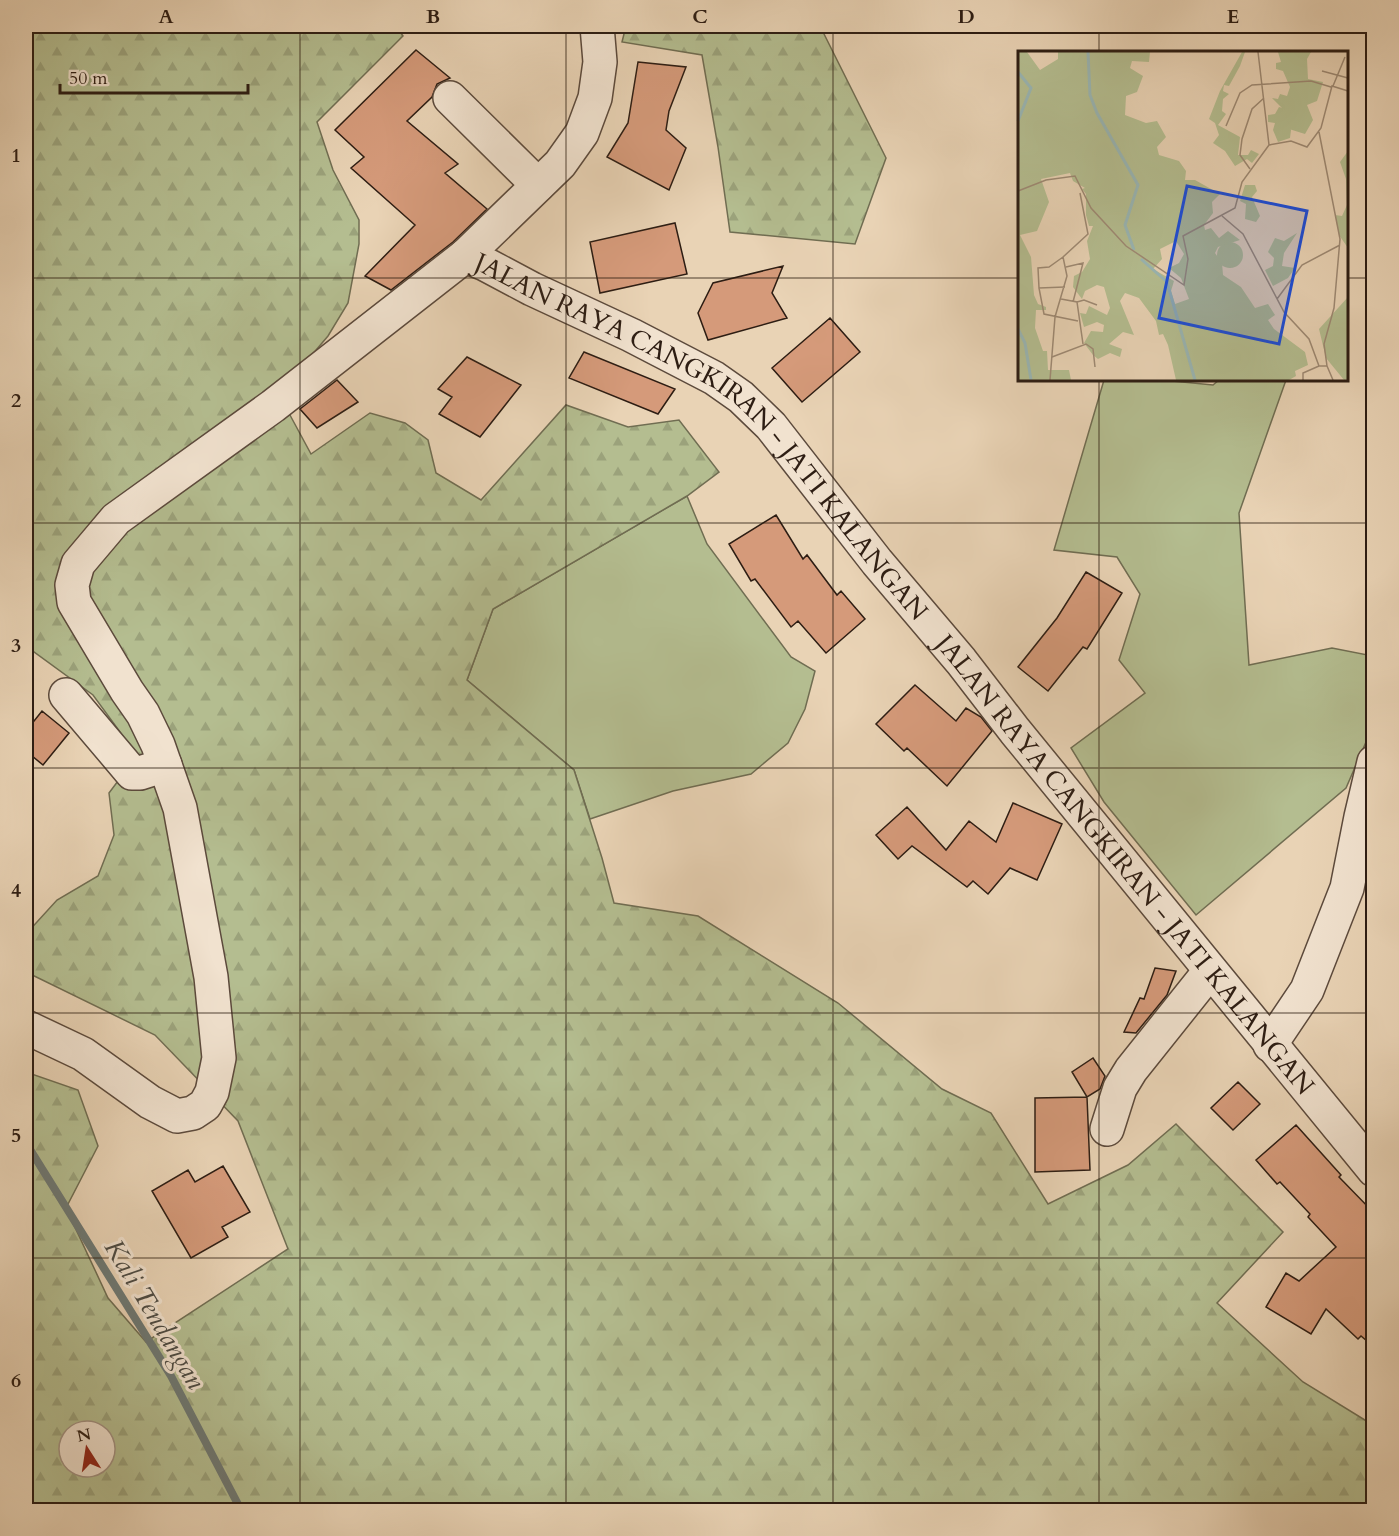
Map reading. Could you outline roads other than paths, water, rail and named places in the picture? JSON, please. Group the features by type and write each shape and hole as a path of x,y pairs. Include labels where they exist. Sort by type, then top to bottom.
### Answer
{"street":[{"path":"465,256 560,164 582,133 595,99 598,71 597,26"},
{"path":"450,98 538,185"},
{"name":"JALAN RAYA CANGKIRAN - JATI KALANGAN","path":"26,1027 82,1054 150,1102 177,1116 193,1113 205,1105 212,1092 219,1058 211,977 180,808 158,745 143,714 127,692 74,602 72,585 78,564 116,519 273,406 465,256 631,335 714,378 741,398 771,426 878,562 1374,1170"},
{"path":"66,694 132,773 140,773 165,765"},
{"path":"1270,1045 1307,990 1347,888 1374,762"},
{"path":"1107,1129 1120,1088 1131,1070 1210,971"}],"waterway":[{"name":"Kali Tendangan","path":"26,1143 171,1376 241,1510"}]}
